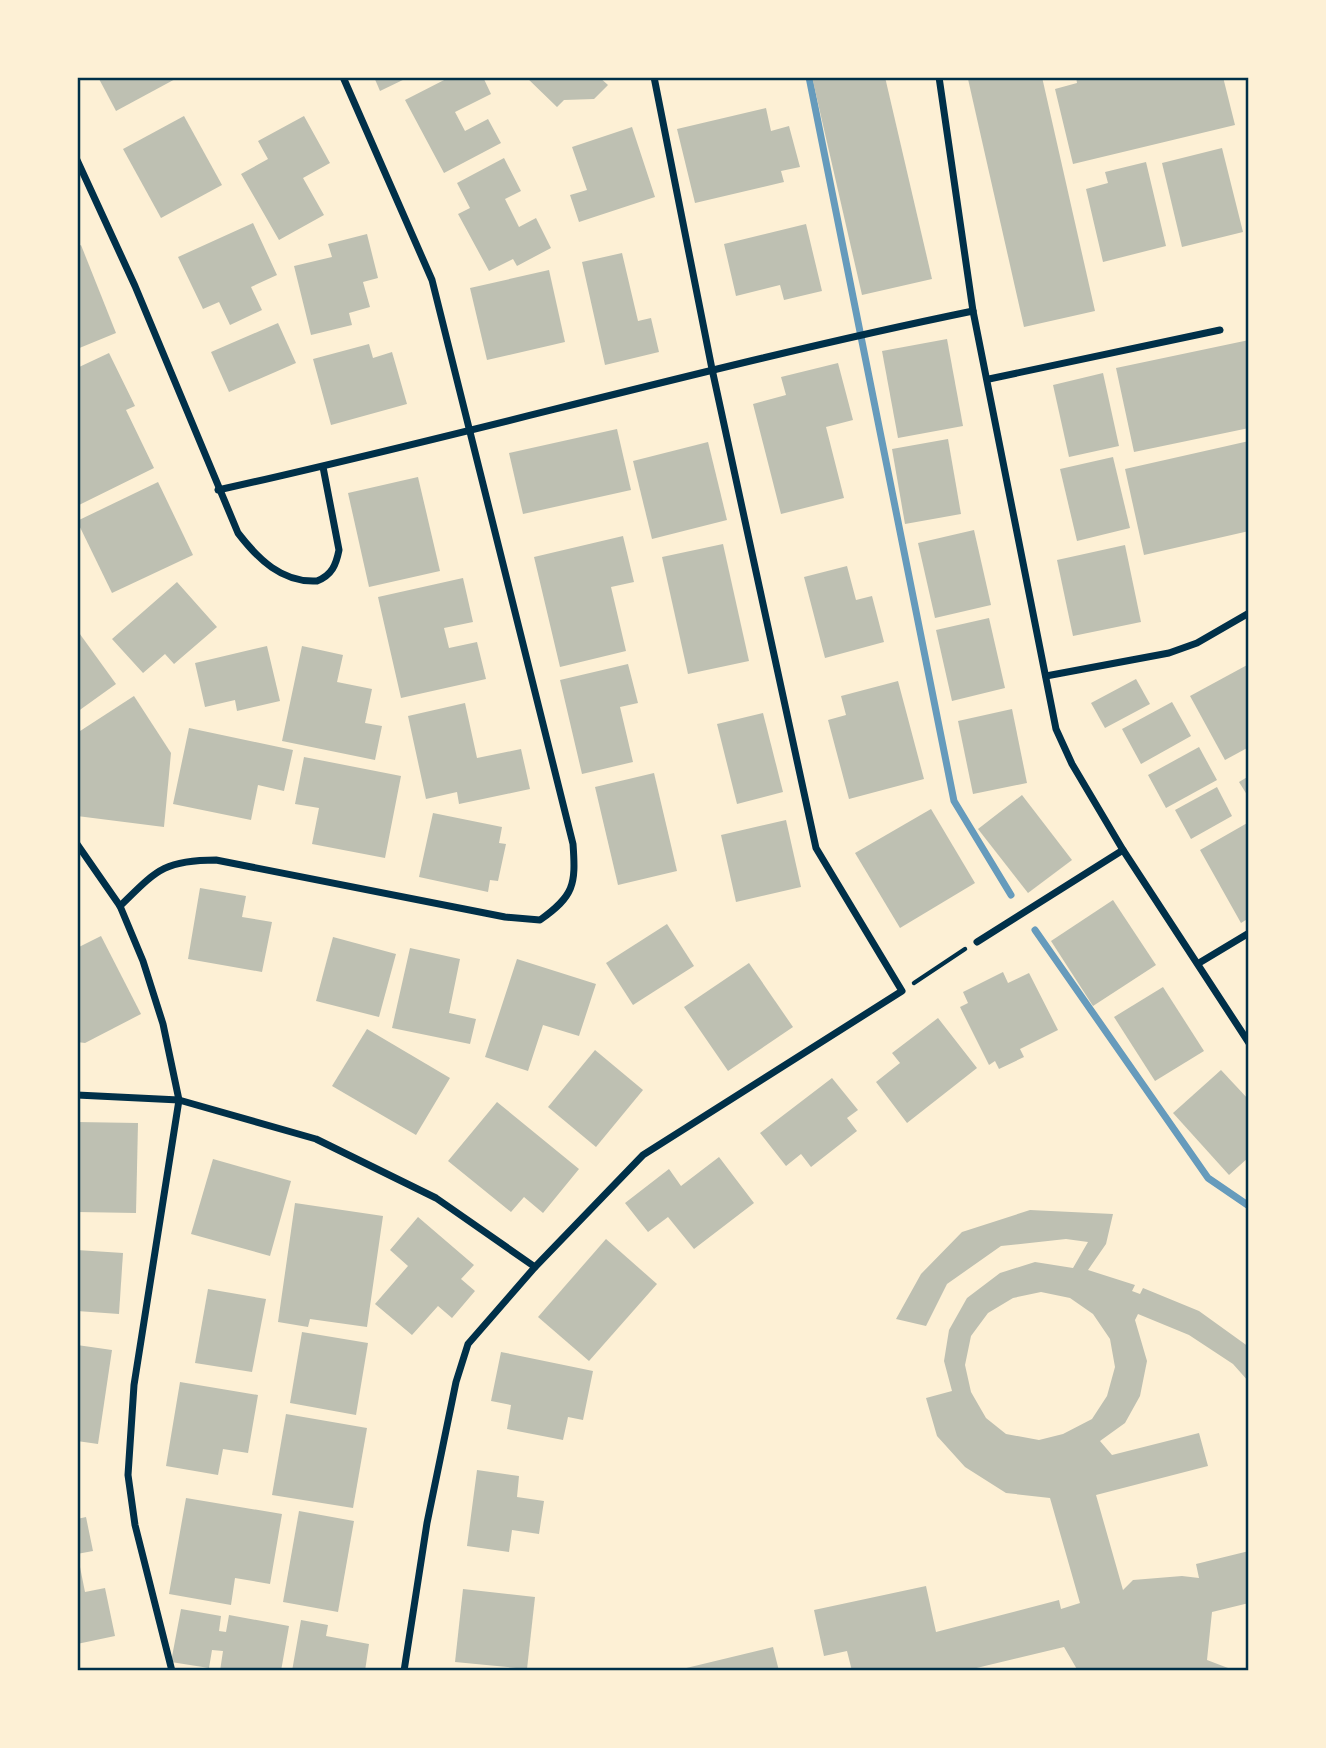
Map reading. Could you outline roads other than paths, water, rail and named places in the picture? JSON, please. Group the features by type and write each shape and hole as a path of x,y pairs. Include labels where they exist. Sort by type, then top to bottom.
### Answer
{"street":[{"path":"120,906 154,873 172,863 190,860 216,860 505,917 540,920 563,904 570,891 575,870 573,844 432,280 343,77"},
{"path":"404,1671 427,1522 456,1382 468,1345 535,1267 643,1155 902,991 816,848 712,369 653,77"},
{"path":"939,77 974,312 1062,746 1123,850 1199,962 1249,1043"},
{"path":"77,160 135,286 238,533 252,551 286,576 317,581 332,571 339,550 323,467"},
{"path":"218,490 470,431 712,369 974,312"},
{"path":"989,379 1220,330"},
{"path":"1046,676 1169,653 1197,643 1249,613"},
{"path":"77,844 120,906 163,1024 179,1100 134,1385 128,1475 135,1525 172,1671"},
{"path":"976,942 1123,850"},
{"path":"1199,962 1249,933"},
{"path":"77,1095 179,1100 316,1139 436,1198 535,1267"}],"waterway":[{"path":"809,77 954,801 1011,895"},
{"path":"1035,930 1208,1178 1249,1206"}]}
